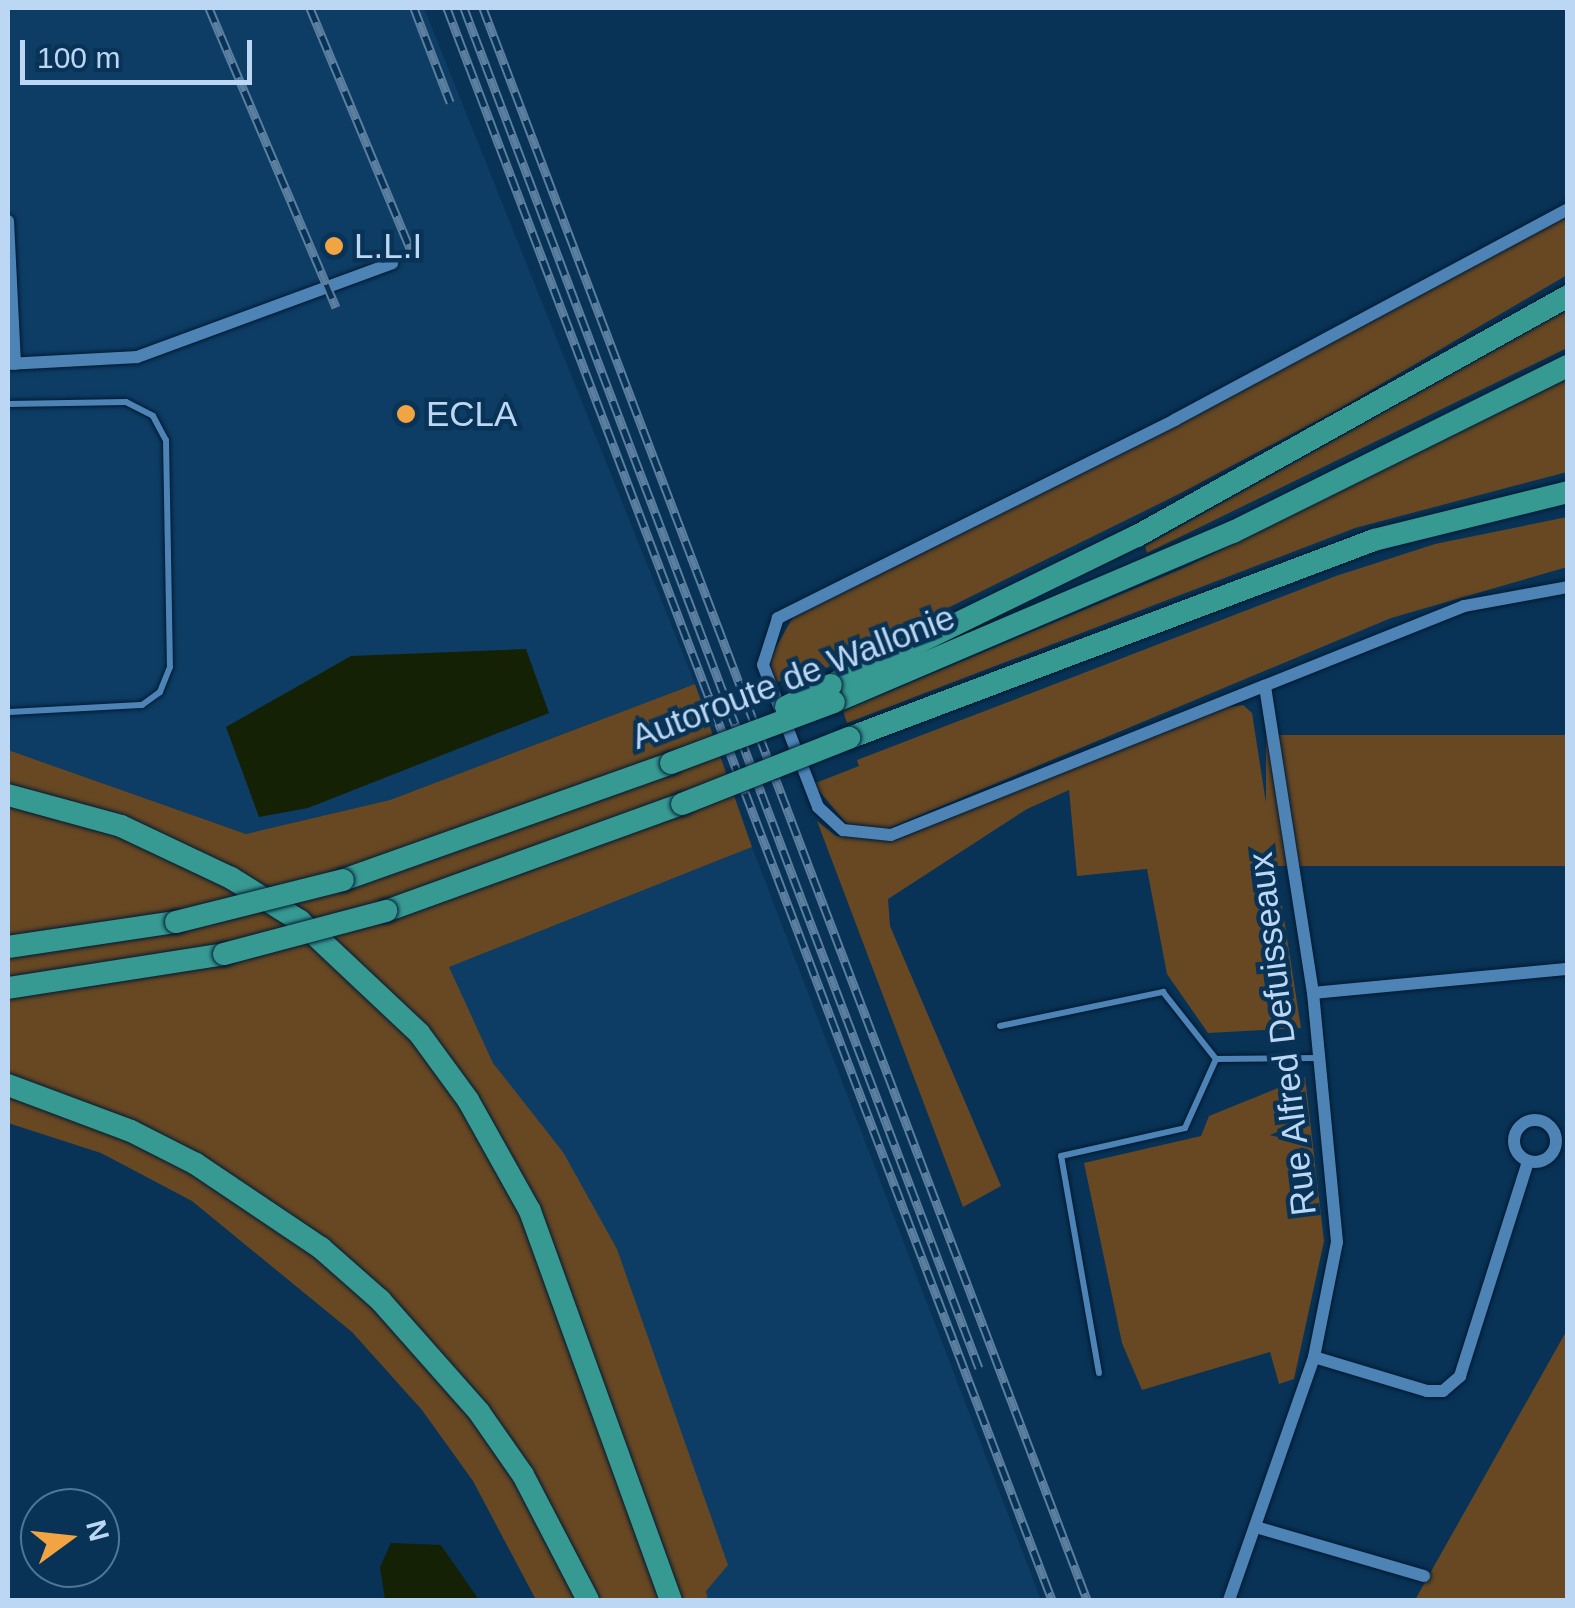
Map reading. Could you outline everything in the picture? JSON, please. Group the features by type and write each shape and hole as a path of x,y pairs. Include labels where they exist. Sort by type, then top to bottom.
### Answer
{"highway":[{"path":"833,694 1153,528 1568,296"},
{"name":"Autoroute de Wallonie","path":"8,947 176,922 343,880 671,763 1218,540 1568,366"},
{"path":"8,988 224,954 386,912 682,804 1374,540 1568,492"},
{"path":"8,796 121,826 231,878 300,922 420,1033 468,1100 530,1211 671,1600"},
{"path":"8,1085 131,1131 196,1164 321,1248 380,1300 479,1412 532,1491 588,1600"}],"street":[{"path":"1568,209 1226,393 778,618 763,665 818,807 843,830 891,835 1464,606 1568,587"},
{"path":"8,220 11,364 138,357 392,263"},
{"name":"Rue Alfred Defuisseaux","path":"1229,1600 1259,1528 1314,1357 1337,1242 1313,993 1265,686"},
{"path":"1313,993 1568,969"},
{"path":"1528,1121 1547,1123 1561,1149 1542,1161 1528,1161 1514,1141 1528,1121"},
{"path":"1314,1357 1427,1391 1443,1391 1460,1376 1528,1161"},
{"path":"1259,1528 1424,1576"}],"lane":[{"path":"8,404 126,402 152,416 166,440 170,647 160,692 142,705 8,712"},
{"path":"1000,1026 1163,992 1216,1060"},
{"path":"1216,1060 1319,1058"},
{"path":"1098,1373 1060,1156 1185,1128 1216,1060"}],"shaded area":[{"path":"8,8 424,8 695,684 390,800 246,834 8,750"},
{"path":"1567,214 1567,275 1339,409 1179,494 826,668 822,664 773,684 770,658 793,617"},
{"path":"1567,310 1567,348 1147,553 1145,546"},
{"path":"1567,379 1567,472 1355,528 847,723 843,711 1186,567"},
{"path":"1567,517 1567,567 1391,618 887,829 847,824 813,784 859,766 857,760 1336,576 1435,544"},
{"path":"526,649 549,713 308,808 259,817 226,727 351,656"},
{"path":"695,684 752,847 449,967 493,1063 563,1152 617,1249 728,1565 706,1591 708,1600 536,1600 473,1481 422,1410 352,1332 192,1201 101,1153 8,1123 8,750 246,834 390,800"},
{"path":"1243,705 1252,713 1301,1028 1208,1033 1167,974 1147,869 1077,876 1069,790 1027,809 888,899 890,926 1001,1186 963,1207 817,821 836,836 896,840 1216,709"},
{"path":"1266,735 1567,735 1567,866 1266,866"},
{"path":"752,847 1041,1600 708,1600 563,1152 493,1063 448,967"},
{"path":"1305,1077 1324,1241 1294,1379 1279,1384 1270,1352 1142,1390 1122,1343 1084,1163 1201,1136 1209,1116"},
{"path":"1567,1330 1567,1600 1415,1600"},
{"path":"391,1543 441,1545 479,1600 385,1600 380,1567"}],"railway":[{"path":"209,8 336,307"},
{"path":"310,8 415,260"},
{"path":"414,8 450,102"},
{"path":"447,8 1052,1600"},
{"path":"464,8 979,1368"},
{"path":"483,8 1087,1600"}],"place":[{"name":"L.L.I","path":"334,246"},
{"name":"ECLA","path":"406,414"}]}
